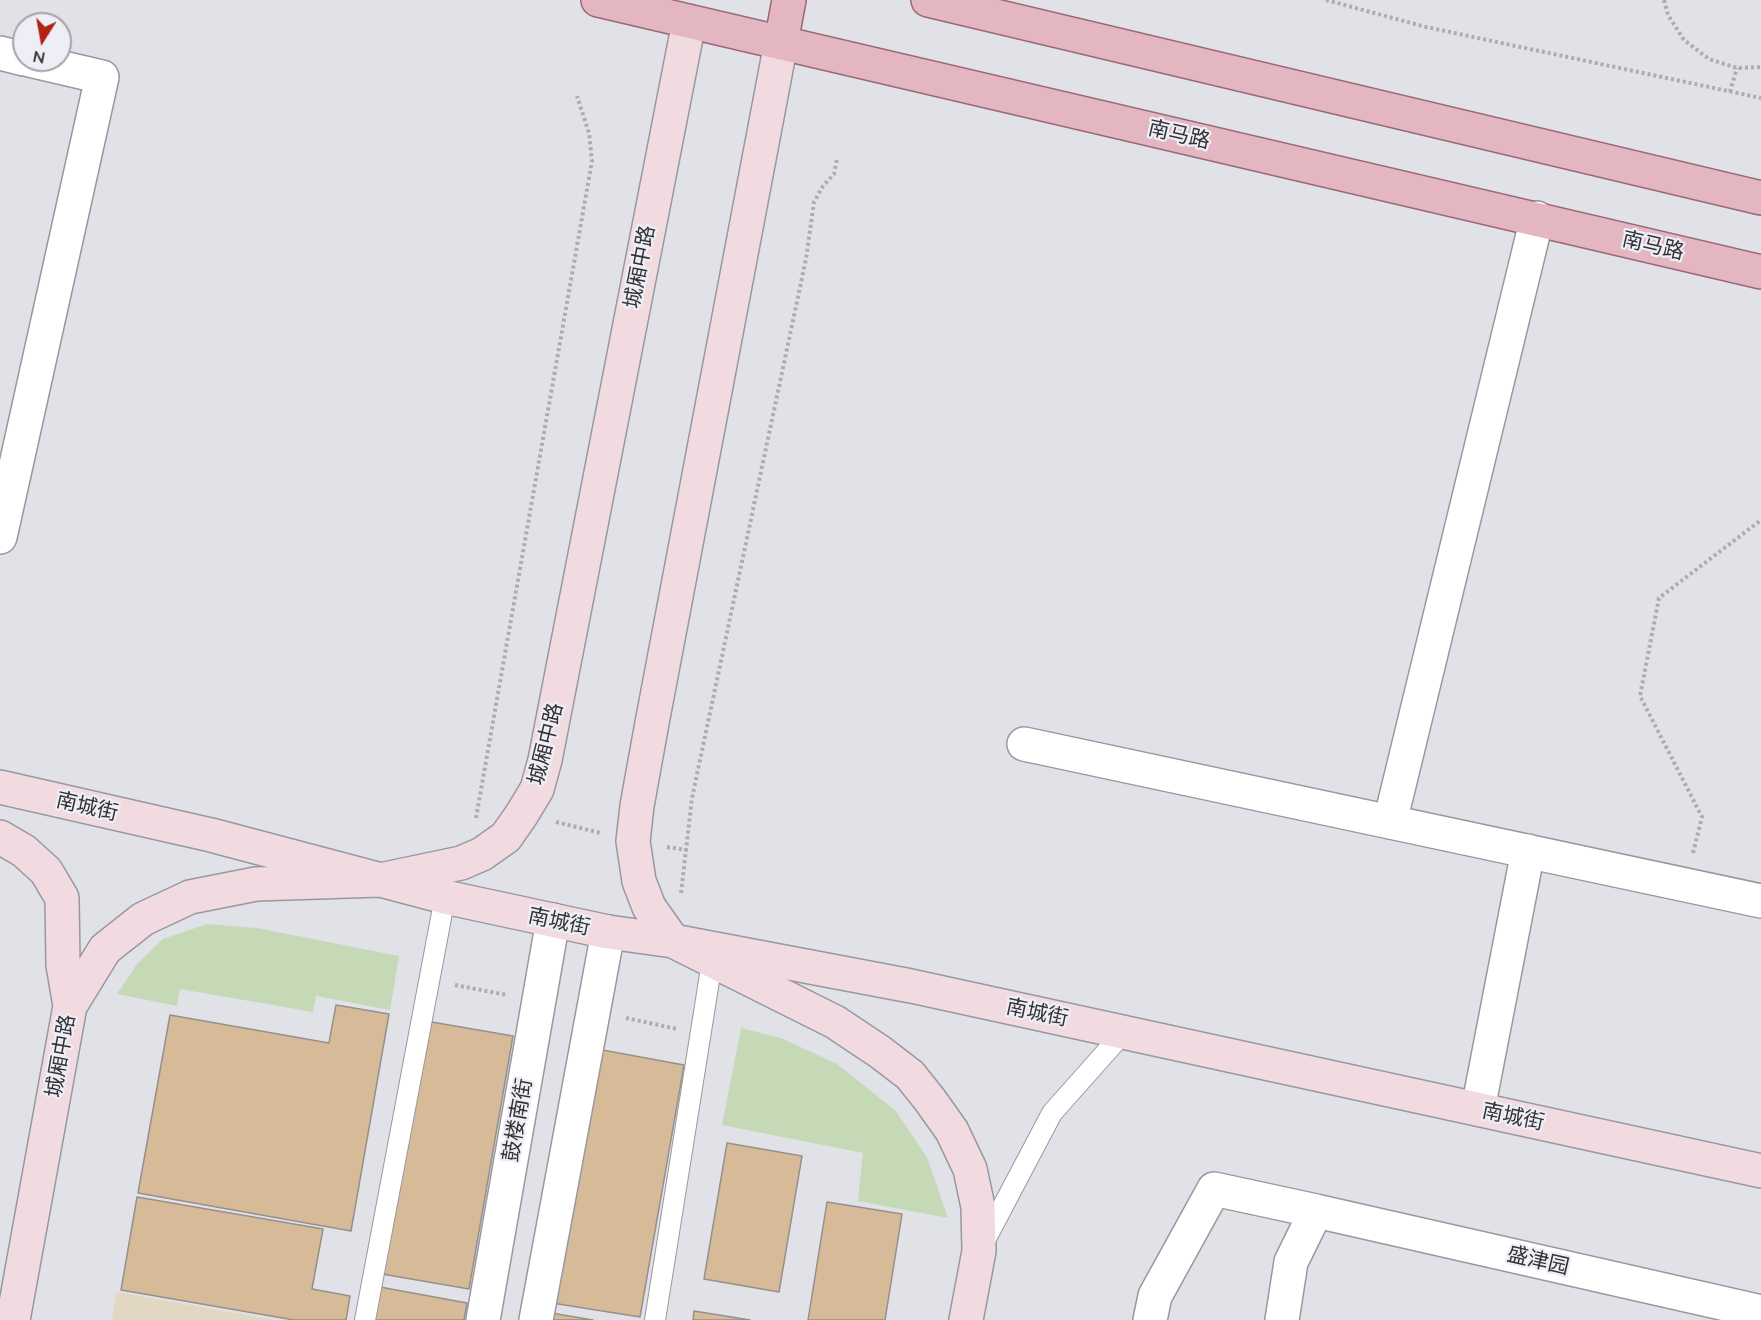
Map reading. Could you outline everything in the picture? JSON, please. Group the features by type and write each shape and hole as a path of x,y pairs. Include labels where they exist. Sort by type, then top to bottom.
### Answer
{"main road":[{"name":"南马路","path":"598,0 691,11 781,43 1761,272"},
{"path":"789,0 652,723 633,841 639,881 649,907 674,941 835,1022 880,1052 910,1076 952,1131 970,1169 978,1207 979,1251 966,1320"},
{"path":"928,0 1761,198"},
{"name":"城厢中路","path":"13,1320 70,1006 105,949 143,919 190,897 256,884 380,879 461,863 482,854 506,837 537,789 545,760 691,11"},
{"name":"南城街","path":"0,787 211,835 445,897 608,932 674,941 911,986 1761,1171"},
{"path":"0,837 24,851 46,871 62,898 63,965 70,1006"}],"street":[{"path":"0,537 102,77 72,70"},
{"path":"1390,822 1537,219"},
{"path":"1024,744 1761,901"},
{"path":"1478,1109 1528,851"},
{"name":"鼓楼南街","path":"483,1320 553,920"},
{"path":"536,1320 608,932"},
{"name":"盛津园","path":"1150,1320 1155,1296 1214,1189 1761,1311"},
{"path":"1282,1320 1291,1262 1316,1211"}],"lane":[{"path":"365,1320 445,897"},
{"path":"655,1320 712,962"},
{"path":"979,1251 1052,1113 1124,1032"}],"path":[{"path":"1326,0 1426,27 1761,98"},
{"path":"1664,0 1668,15 1684,40 1709,59 1737,68 1761,67"},
{"path":"1731,92 1737,68"},
{"path":"461,863 474,828 479,803 592,161 589,133 577,96"},
{"path":"674,941 692,798 806,259 814,202 822,186 834,174 837,159"},
{"path":"1685,885 1702,817 1640,696 1659,598 1761,520"},
{"path":"522,814 633,841 687,850"}],"shaded area":[{"path":"116,1292 276,1320 112,1320"}],"green space":[{"path":"207,924 257,928 399,956 390,1010 316,996 313,1012 180,989 177,1006 117,994 137,964 163,939"},
{"path":"741,1028 781,1038 837,1064 895,1110 927,1157 948,1218 858,1201 863,1153 722,1125"}],"building":[{"path":"336,1005 389,1014 351,1231 138,1193 170,1015 329,1043"},
{"path":"426,1021 513,1036 469,1289 382,1274"},
{"path":"597,1049 684,1065 640,1317 552,1303"},
{"path":"727,1143 802,1156 779,1292 704,1279"},
{"path":"137,1197 323,1229 312,1289 350,1296 346,1320 294,1320 121,1290"},
{"path":"827,1202 902,1214 885,1320 808,1320"},
{"path":"380,1287 467,1303 464,1320 374,1320"},
{"path":"694,1311 750,1320 693,1320"},
{"path":"551,1313 593,1320 550,1320"}]}
